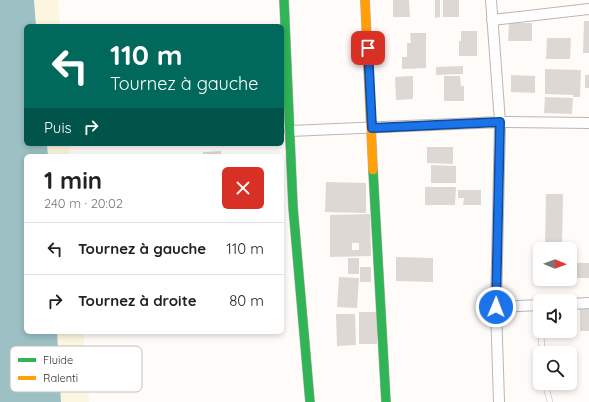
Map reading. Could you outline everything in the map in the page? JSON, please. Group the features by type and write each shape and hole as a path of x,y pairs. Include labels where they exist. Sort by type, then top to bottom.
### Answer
{"street":[{"path":"284,0 293,207 310,402"},
{"path":"365,0 386,402"},
{"path":"491,0 500,122 496,307 499,402"},
{"path":"492,20 589,9"},
{"path":"290,131 500,122 589,123"},
{"path":"577,304 589,303"},
{"path":"496,307 533,305"}],"lane":[{"path":"547,390 550,402"}],"sand":[{"path":"34,0 58,0 60,24 36,24"},
{"path":"47,146 69,146 70,154 48,154"},
{"path":"57,334 83,334 84,346 58,346"},
{"path":"60,392 88,392 89,402 61,402"}],"water":[{"path":"0,0 34,0 36,24 24,24 24,146 47,146 48,154 24,154 24,334 57,334 58,346 10,346 10,392 60,392 61,402 0,402"}],"building":[{"path":"393,0 409,0 410,17 393,17"},
{"path":"435,0 440,0 440,17 435,18"},
{"path":"443,0 459,0 459,17 443,17"},
{"path":"584,21 589,21 589,53 583,53"},
{"path":"509,23 532,23 532,41 508,41"},
{"path":"461,31 477,31 477,56 459,56"},
{"path":"410,33 426,33 426,68 402,69 402,57 407,57 407,43 411,43"},
{"path":"547,38 571,38 570,59 546,59"},
{"path":"463,66 463,74 436,75 436,67"},
{"path":"545,69 581,70 580,97 573,97 573,95 545,94"},
{"path":"511,75 535,76 535,93 511,92"},
{"path":"585,75 589,75 589,88 585,88"},
{"path":"413,76 413,99 396,100 395,77"},
{"path":"444,76 460,76 461,86 464,86 464,101 444,101"},
{"path":"545,97 573,98 572,114 544,113"},
{"path":"427,147 453,147 453,164 427,163"},
{"path":"221,151 221,154 203,154 203,152"},
{"path":"431,165 456,166 456,183 431,183"},
{"path":"326,182 366,183 366,213 325,212"},
{"path":"425,187 456,187 455,205 425,205"},
{"path":"458,190 481,190 481,205 463,205 464,198 458,198"},
{"path":"546,194 563,194 562,242 545,242"},
{"path":"370,214 371,256 330,257 330,215","holes":["352,243 359,243 359,250 352,250"]},
{"path":"396,257 433,258 433,282 396,281"},
{"path":"348,258 359,258 359,274 348,274"},
{"path":"577,263 589,263 589,278 577,278"},
{"path":"360,267 371,267 371,282 360,282"},
{"path":"339,277 359,278 357,308 337,307"},
{"path":"580,309 589,309 589,331 580,331"},
{"path":"359,312 377,312 377,344 359,344"},
{"path":"336,314 355,314 356,345 337,346"}],"traffic: fast":[{"path":"284,0 293,207 310,402"},
{"path":"373,170 386,402"}],"traffic: slow":[{"path":"365,0 373,170"}],"route":[{"path":"368,48 372,128 500,122 496,307"}]}
